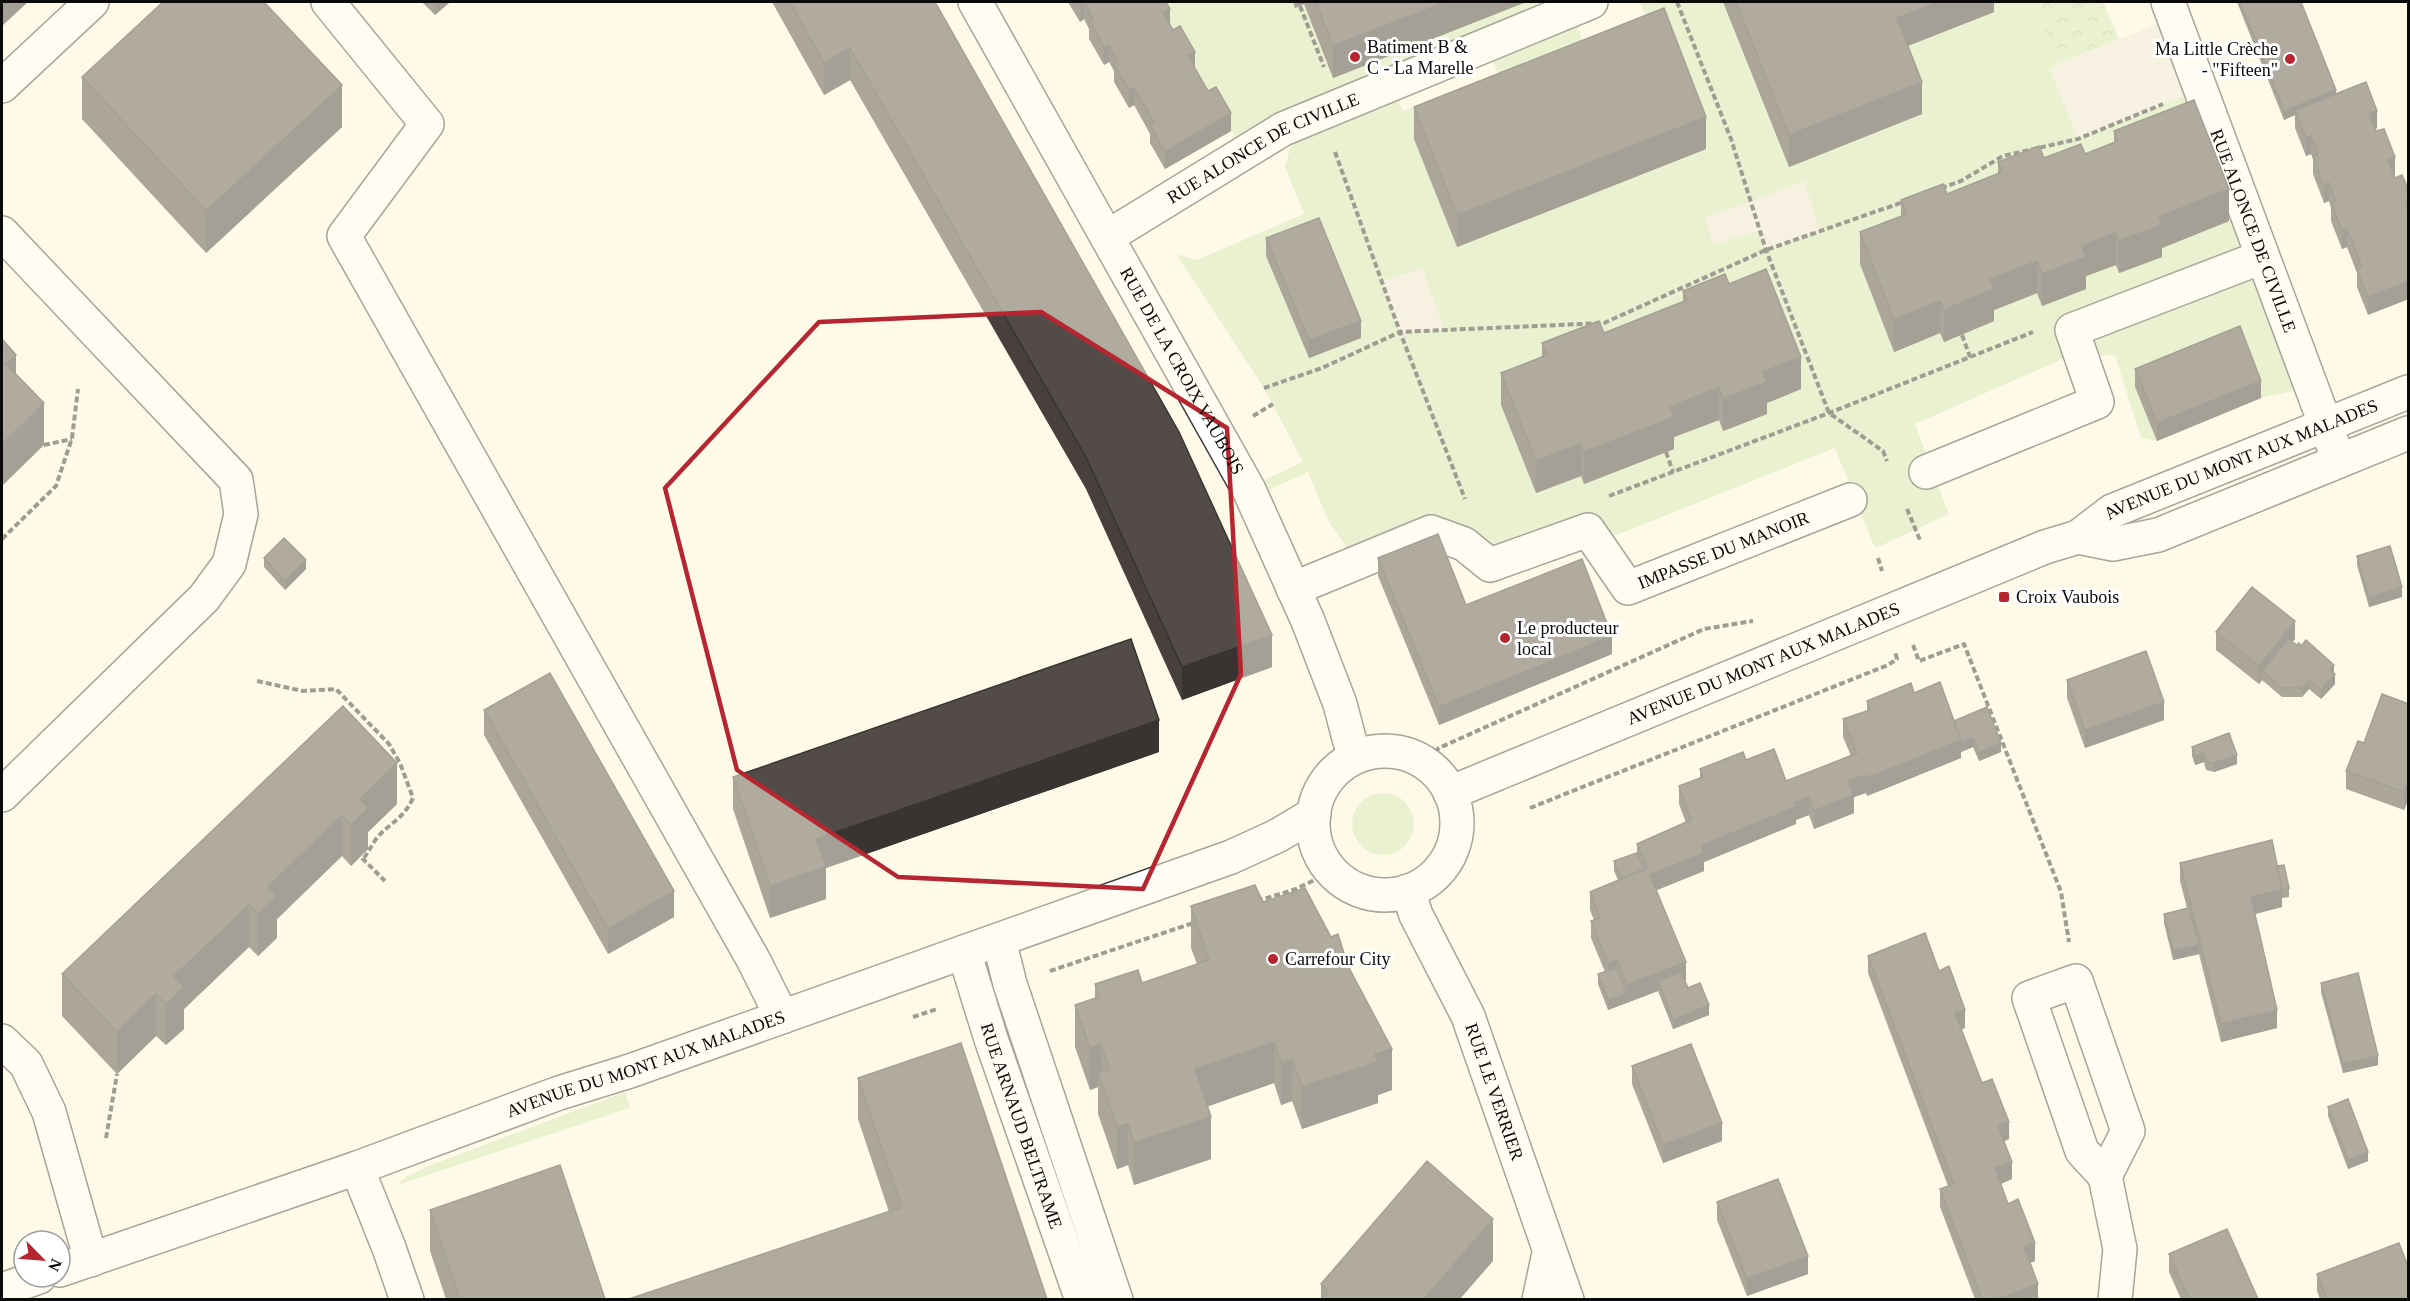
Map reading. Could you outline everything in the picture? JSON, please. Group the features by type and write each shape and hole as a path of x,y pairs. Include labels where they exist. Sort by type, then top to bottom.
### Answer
{"street":[{"path":"2,86 92,2"},
{"path":"328,2 427,124 344,236 754,961 782,1017"},
{"name":"RUE DE LA CROIX VAUBOIS","path":"975,2 1249,490 1341,704 1350,742 1358,756"},
{"name":"RUE ALONCE DE CIVILLE","path":"1107,237 1283,129 1591,2"},
{"name":"RUE ALONCE DE CIVILLE","path":"2168,2 2339,460"},
{"path":"2,233 236,480 241,514 229,564 204,598 2,795"},
{"path":"1926,472 2097,402 2072,330 2262,257"},
{"name":"AVENUE DU MONT AUX MALADES","path":"1450,793 2045,547 2078,537 2112,511 2322,416 2409,392"},
{"name":"AVENUE DU MONT AUX MALADES","path":"2078,537 2113,544 2158,535 2409,433"},
{"name":"IMPASSE DU MANOIR","path":"1588,530 1628,588 1850,500"},
{"path":"1293,589 1431,532 1464,544 1490,565 1588,530"},
{"path":"1381,750 1404,753 1425,762 1442,777 1450,793 1458,818 1457,839 1449,858 1437,875 1408,891 1398,895 1373,895 1350,887 1331,872 1322,858 1314,838 1314,814 1324,784 1339,768 1358,756 1381,750"},
{"name":"AVENUE DU MONT AUX MALADES","path":"72,1266 357,1168 559,1093 630,1071 1231,857 1277,836 1314,814"},
{"name":"AVENUE DU MONT AUX MALADES","path":"1231,857 1322,858"},
{"name":"RUE LE VERRIER","path":"1408,891 1416,915 1468,1016 1567,1299"},
{"path":"999,940 1010,984 1116,1299"},
{"name":"RUE ARNAUD BELTRAME","path":"964,952 991,1039 1082,1299"},
{"path":"2105,1176 2128,1131 2076,981 2029,998 2082,1151 2105,1176 2120,1249 2115,1299"},
{"path":"2,1041 26,1064 49,1112 91,1260"},
{"path":"357,1168 389,1248 406,1299"},
{"path":"1539,1299 1550,1253"}],"path":[{"path":"1677,2 1731,139 1766,250 1829,413"},
{"path":"1300,6 1400,332 1476,528 1464,544"},
{"path":"1938,189 1960,181 2003,156 2078,139 2199,87"},
{"path":"1264,388 1322,368 1400,332 1604,323 1766,250 1916,198"},
{"path":"1588,530 1599,500 1829,413 2063,320 2072,330"},
{"path":"1962,335 1970,357"},
{"path":"2,539 56,486 72,438 78,389"},
{"path":"44,445 72,438"},
{"path":"1666,452 1673,472"},
{"path":"1878,558 1882,572"},
{"path":"1425,762 1438,748 1704,629 1758,620"},
{"path":"1911,641 1919,662 1964,644 2061,892 2076,981"},
{"path":"257,681 303,691 336,689 389,744 400,762 413,798 406,812 373,843 371,850 362,858 385,880"},
{"path":"106,1138 117,1074"}],"highlighted area":[{"path":"1041,312 1227,428 1241,674 1143,889 898,877 737,770 665,488 819,322"}],"green space":[{"path":"1156,2 1591,2 1244,153"},
{"path":"1640,2 2032,2 2058,64 2050,68 2192,92 2311,387 2261,398 2240,345 2135,387 2157,441 2141,438 2115,355 2067,357 1915,424 1949,514 1878,547 1874,546 1835,448 1609,538 1588,530 1490,565 1464,544 1357,562 1329,522 1308,472 1269,490 1264,480 1303,462 1264,388 1176,254 1197,260 1304,214 1285,167 1292,142 1397,97 1403,111 1498,74 1492,58 1577,25 1584,44 1647,20","holes":["1759,230 1820,231 1766,250"]},
{"path":"2032,2 2103,2 2119,39 2058,64"},
{"path":"1377,793 1389,793 1405,802 1412,812 1414,824 1412,836 1405,846 1389,855 1377,855 1366,850 1357,841 1352,830 1352,818 1357,807 1366,798"},
{"path":"625,1092 630,1108 395,1186 408,1176 431,1165"}],"shaded area":[{"path":"2164,21 2193,92 2078,139 2049,68"},
{"path":"1804,181 1820,231 1766,250 1759,230 1714,245 1705,218"},
{"path":"1422,268 1445,330 1400,332 1382,281"}],"building":[{"path":"163,2 264,2 342,85 206,211 82,77"},
{"path":"790,2 935,2 1179,432 1272,635 1182,667 1086,457 850,48 824,63"},
{"path":"1084,2 1166,2 1170,9 1163,13 1173,30 1180,26 1195,52 1188,56 1208,91 1216,87 1231,113 1165,152 1150,125 1154,123 1144,105 1134,88 1129,90 1114,64 1118,61 1109,45 1104,47 1089,21 1093,19"},
{"path":"1316,2 1446,2 1333,46"},
{"path":"1736,2 1939,2 1897,18 1922,82 1789,135"},
{"name":"Ma Little Crèche - \"Fifteen\"","path":"2240,2 2301,2 2336,90 2284,111"},
{"path":"1664,8 1706,117 1457,215 1414,107"},
{"path":"2366,82 2377,111 2369,114 2376,131 2384,129 2395,157 2388,160 2395,178 2402,175 2409,191 2409,205 2406,206 2409,213 2409,281 2368,297 2357,269 2362,267 2347,229 2342,231 2331,203 2336,201 2329,183 2324,185 2313,156 2318,154 2311,136 2306,138 2295,110"},
{"path":"2194,100 2229,189 2159,217 2162,225 2119,241 2116,233 2082,246 2086,257 2042,274 2037,261 1990,279 1994,289 1944,310 1940,301 1894,320 1860,232 1907,214 1901,200 1943,184 1947,194 2002,172 1998,162 2039,146 2044,158 2081,144 2085,154 2118,141 2114,131"},
{"path":"1319,218 1361,321 1309,340 1266,238"},
{"path":"1766,269 1801,357 1763,372 1767,382 1723,399 1719,387 1670,407 1674,417 1584,452 1581,444 1536,461 1501,373 1547,355 1542,343 1599,321 1604,333 1687,300 1683,291 1725,274 1729,284"},
{"path":"2240,326 2261,381 2157,423 2135,369"},
{"path":"2,339 16,355 6,364 44,403 2,444"},
{"name":"Le producteur local","path":"1438,534 1466,605 1582,559 1612,636 1439,707 1378,558"},
{"path":"284,538 306,560 285,581 264,558"},
{"path":"2390,546 2402,587 2369,598 2357,556"},
{"path":"2252,587 2295,621 2259,666 2216,632"},
{"path":"1131,639 1159,720 816,839 826,867 770,886 733,777"},
{"path":"2288,639 2301,646 2306,640 2334,665 2330,670 2335,674 2321,690 2309,680 2302,688 2282,688 2262,671"},
{"path":"2146,651 2164,702 2085,730 2067,680"},
{"path":"550,673 674,891 608,929 484,710"},
{"path":"1940,682 1961,740 1867,778 1866,775 1848,781 1854,795 1814,811 1809,797 1794,803 1796,807 1702,845 1704,853 1650,875 1686,962 1627,985 1617,960 1608,963 1591,921 1600,918 1590,892 1648,868 1637,844 1691,820 1679,786 1703,777 1700,769 1743,752 1746,760 1774,749 1786,781 1840,760 1857,753 1843,719 1870,710 1867,701 1911,683 1914,693"},
{"path":"2382,694 2409,704 2409,780 2404,792 2346,771 2358,741 2364,743"},
{"path":"343,706 397,763 360,799 368,808 351,825 342,815 268,887 277,896 258,914 249,905 174,976 184,987 166,1004 156,994 117,1032 62,974"},
{"path":"1987,707 2001,743 1979,752 1973,738 1961,743 1954,721"},
{"path":"2229,733 2237,755 2214,763 2206,761 2204,753 2195,756 2192,747"},
{"path":"2272,840 2282,890 2251,897 2277,1010 2221,1024 2180,863"},
{"path":"1637,853 1644,869 1621,879 1614,861"},
{"path":"2284,865 2289,888 2282,889 2277,866"},
{"path":"1255,885 1263,902 1305,888 1331,937 1338,934 1348,966 1392,1049 1375,1054 1378,1062 1302,1087 1292,1059 1281,1063 1274,1042 1195,1069 1211,1117 1134,1143 1128,1124 1117,1127 1098,1073 1109,1069 1101,1044 1090,1048 1075,1005 1099,997 1095,984 1138,970 1142,983 1209,960 1191,906"},
{"path":"2189,908 2199,945 2173,951 2164,914"},
{"path":"1925,933 1939,971 1949,966 1965,1010 1955,1013 1982,1083 1992,1079 2009,1122 1998,1126 2012,1162 1995,1168 2008,1204 2018,1199 2035,1243 2024,1247 2038,1284 1998,1299 1982,1299 1940,1189 1954,1184 1868,956"},
{"path":"1617,968 1627,994 1608,1000 1598,974"},
{"path":"1681,972 1688,988 1700,983 1709,1005 1673,1020 1658,981"},
{"path":"2358,973 2378,1056 2343,1064 2321,983"},
{"path":"961,1043 1047,1299 629,1299 902,1207 858,1078"},
{"path":"1691,1044 1722,1123 1663,1145 1632,1066"},
{"path":"2348,1099 2368,1152 2348,1160 2328,1107"},
{"path":"1427,1161 1493,1219 1424,1299 1321,1299 1328,1291 1321,1284"},
{"path":"560,1165 605,1299 460,1299 430,1210"},
{"path":"1778,1179 1808,1256 1747,1279 1717,1202"},
{"path":"2227,1229 2258,1299 2189,1299 2169,1254"},
{"path":"2399,1243 2409,1269 2409,1299 2327,1299 2317,1274"},
{"path":"2034,1295 2036,1299 2021,1299"}],"place":[{"name":"Batiment B & C - La Marelle","path":"1355,57"},
{"name":"Ma Little Crèche - \"Fifteen\"","path":"2290,59"},
{"name":"Croix Vaubois","path":"2004,597"},
{"name":"Le producteur local","path":"1505,638"},
{"name":"Carrefour City","path":"1273,959"}]}
